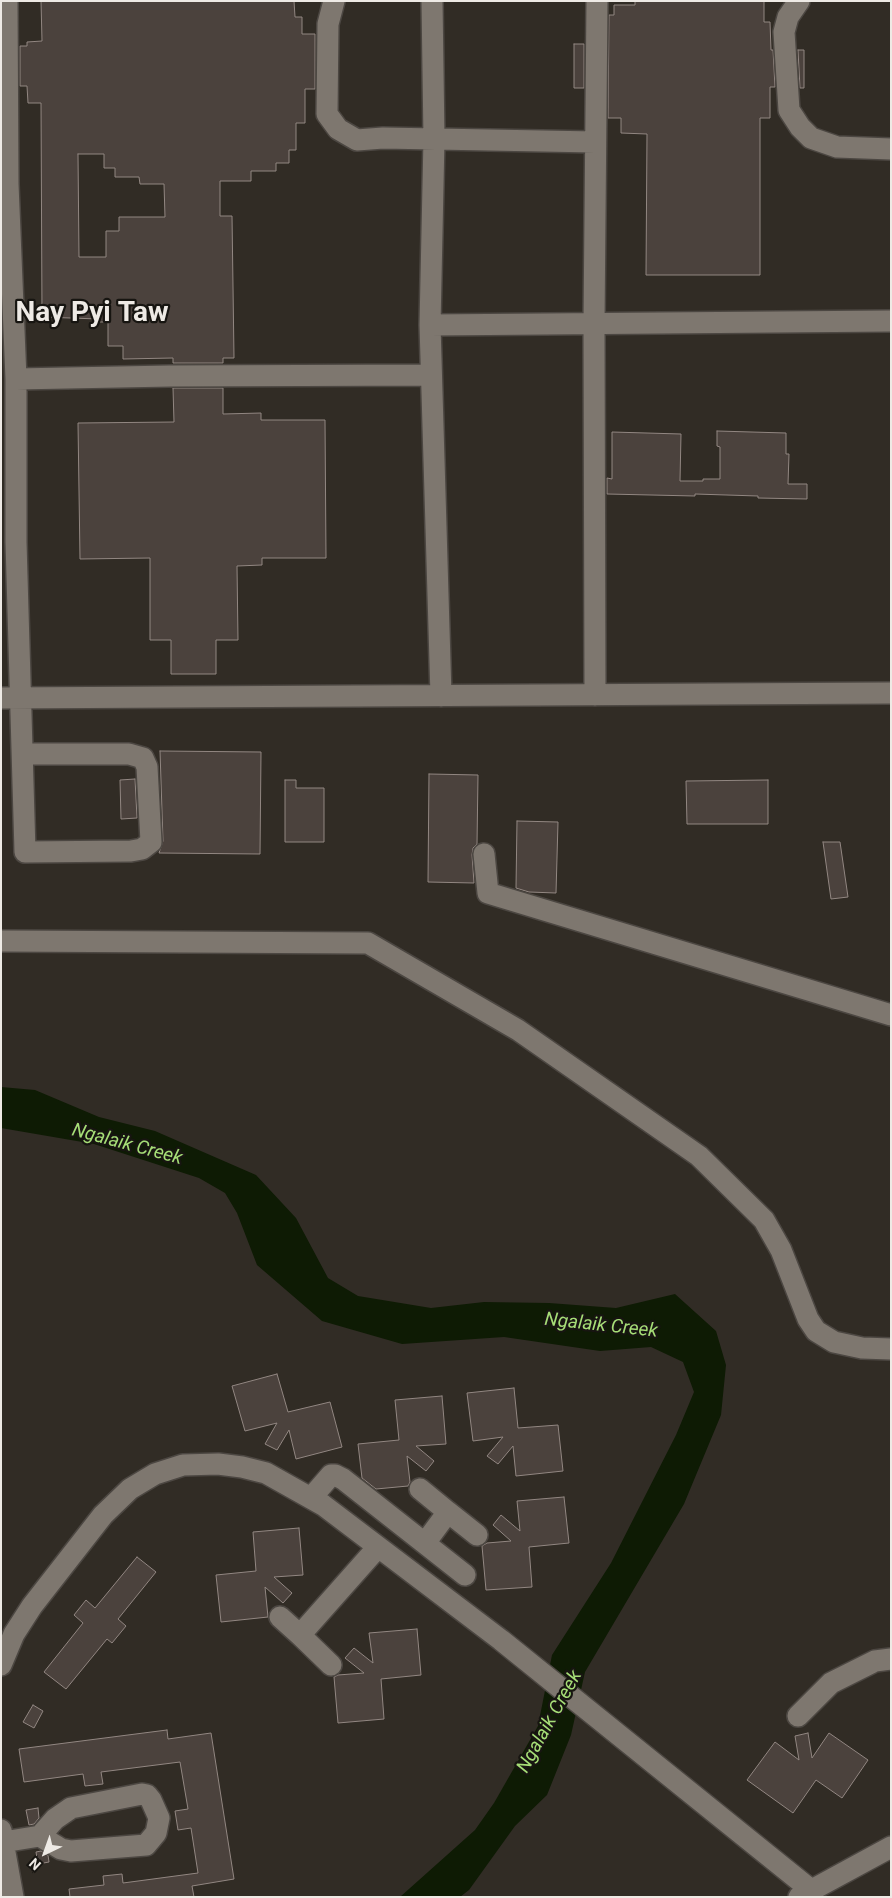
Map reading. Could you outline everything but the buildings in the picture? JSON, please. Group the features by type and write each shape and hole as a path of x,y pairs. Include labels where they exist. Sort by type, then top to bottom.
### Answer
{"street":[{"path":"7,1 4,184 16,379 9,542 12,698 23,754 25,852 131,852 142,849 151,842 147,767 143,758 130,754 23,754"},
{"path":"334,1 328,24 327,114 338,129 357,140 383,138 595,142"},
{"path":"432,1 434,140 430,325 441,696"},
{"path":"595,695 594,324 597,1"},
{"path":"800,1 788,17 784,32 789,110 800,127 811,138 837,147 891,149"},
{"path":"430,325 891,321"},
{"path":"16,379 163,376 431,375"},
{"path":"12,698 891,693"},
{"path":"484,854 488,893 891,1014"},
{"path":"1,941 368,943 518,1030 699,1156 764,1220 781,1250 808,1318 816,1331 834,1342 862,1348 891,1349"},
{"path":"1,1665 14,1634 32,1606 102,1515 130,1489 155,1474 182,1465 218,1464 242,1467 266,1473 311,1498 501,1640 620,1735 805,1893 891,1847"},
{"path":"311,1498 331,1475 335,1475 343,1479 465,1575"},
{"path":"420,1489 477,1535"},
{"path":"425,1543 448,1512"},
{"path":"300,1635 378,1547"},
{"path":"280,1617 331,1665"},
{"path":"798,1716 831,1683 875,1662 891,1659"},
{"path":"13,1897 2,1836 40,1836 61,1849 71,1851 146,1845 156,1833 159,1818 152,1800 147,1795 142,1794 71,1808 55,1819 40,1836"}],"water":[{"name":"Ngalaik Creek","path":"1,1087 35,1090 99,1117 155,1131 256,1175 296,1218 328,1278 358,1296 431,1308 484,1302 549,1303 616,1308 675,1294 716,1331 726,1365 721,1415 684,1504 585,1672 571,1735 547,1795 515,1826 469,1890 460,1897 400,1897 475,1830 494,1803 538,1726 552,1655 611,1563 676,1435 694,1392 683,1362 651,1347 600,1351 504,1337 402,1344 322,1321 257,1265 237,1213 225,1193 199,1178 94,1144 1,1128"}],"district":[{"name":"Nay Pyi Taw","path":"92,314"}]}
